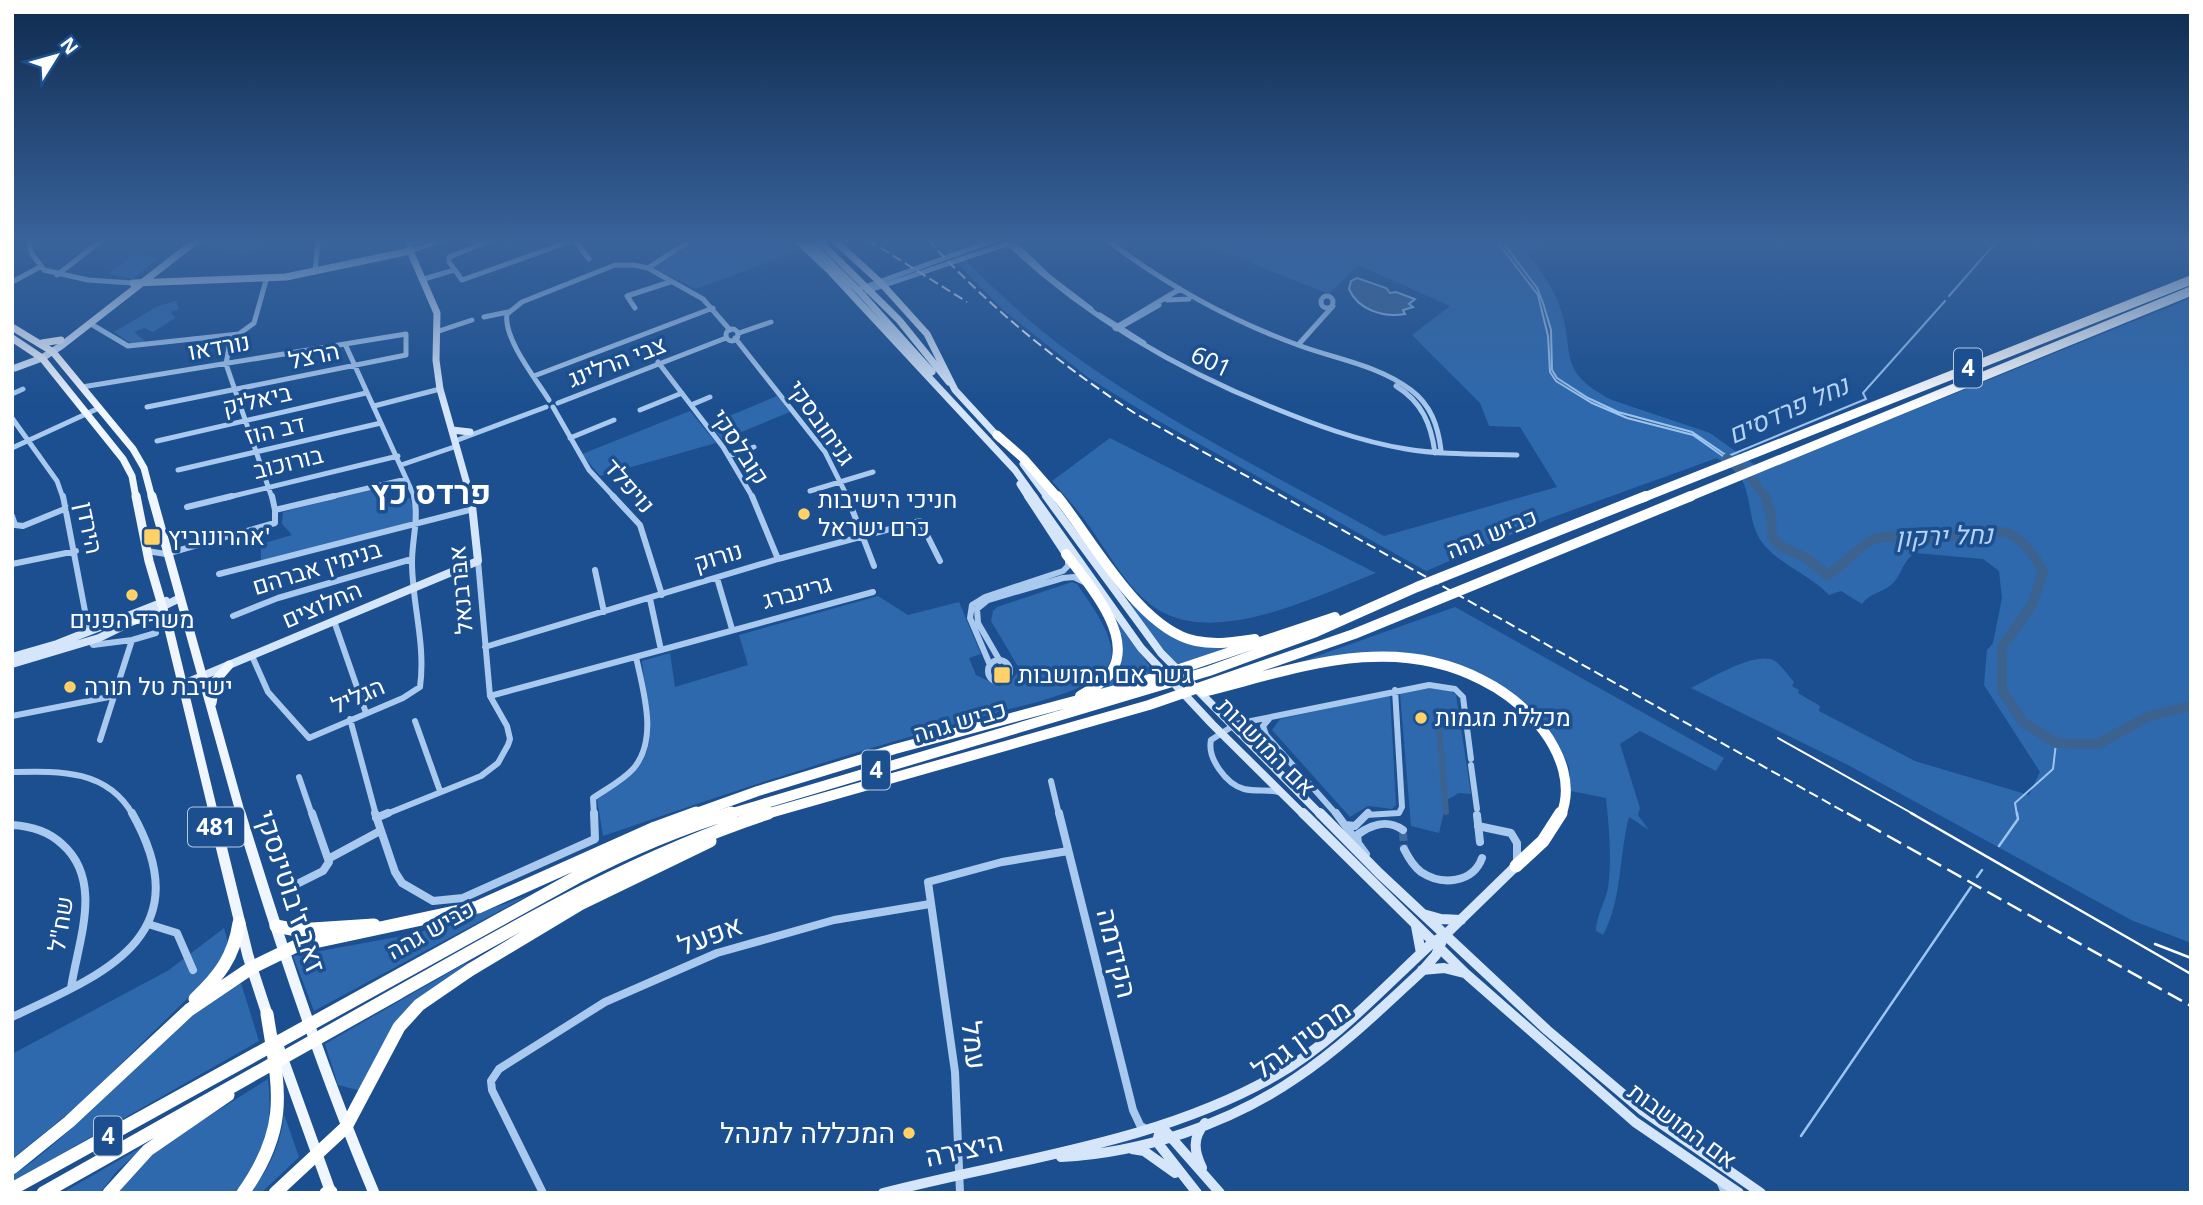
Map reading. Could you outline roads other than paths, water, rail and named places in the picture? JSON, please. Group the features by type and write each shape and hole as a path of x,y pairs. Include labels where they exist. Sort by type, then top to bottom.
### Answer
{"highway":[{"name":"כביש גהה","path":"12,1189 577,877 672,833 1198,675 1316,632 1417,587 2150,296"},
{"name":"כביש גהה","path":"208,1104 312,1040 563,901 641,862 717,830 1149,705 1354,634 2178,296"},
{"path":"996,435 1036,473 1092,542 1132,600 1157,625 1181,635 1219,642 1251,640 1312,625"},
{"path":"1065,703 1108,676 1120,653 1112,624 1066,554"},
{"path":"158,1037 210,995 251,968 284,951 309,943 459,912 507,896 655,828 758,791 895,749 1174,672 1397,596"},
{"path":"1149,705 1354,657 1375,655 1423,659 1468,673 1504,693 1531,713 1550,736 1563,768 1565,797 1562,810 1545,840 1516,866"},
{"path":"275,1193 346,1127 399,1027 435,992 580,904 697,846 793,806"},
{"path":"276,926 297,930 415,922"},
{"path":"12,1167 69,1122 158,1037 230,961 237,946 239,923"},
{"path":"243,1193 272,1146 280,1114 267,1014"},
{"path":"109,1193 138,1158 208,1104"},
{"name":"4","path":"43,1193 208,1104"}],"main road":[{"path":"50,350 119,296"},
{"path":"13,368 40,356 92,324 122,296"},
{"name":"אברבנאל","path":"431,296 437,313 440,389 473,509 478,561"},
{"name":"אם המושבות","path":"854,296 1007,460 1151,661 1258,770 1465,973 1635,1122 1739,1193"},
{"path":"864,296 955,390"},
{"path":"877,296 943,380 956,405"},
{"path":"881,296 886,306"},
{"name":"אם המושבות","path":"893,296 927,334 955,390 1050,499 1161,653 1379,873 1547,1030 1643,1111 1762,1193"},
{"name":"481","path":"12,327 50,350 133,449 147,477 180,598"},
{"name":"481","path":"12,338 40,356 123,459 132,476 147,551 163,609"},
{"path":"40,343 61,340"},
{"path":"455,439 470,432"},
{"path":"1007,460 1066,554"},
{"name":"החלוצים","path":"181,685 478,561"},
{"path":"12,657 153,616 180,598"},
{"name":"זאב ז'בוטינסקי","path":"180,598 211,712 284,951 346,1127 374,1193"},
{"path":"12,664 163,609"},
{"name":"זאב ז'בוטינסקי","path":"163,609 251,968 330,1193"},
{"path":"211,712 216,680 229,665"},
{"path":"1437,946 1516,866"},
{"path":"1421,914 1461,920"},
{"path":"1415,923 1421,953"},
{"name":"מרטין גהל","path":"1161,1125 1235,1097 1278,1075 1325,1041 1421,953 1437,946"},
{"name":"מרטין גהל","path":"1157,1142 1283,1087 1333,1050 1422,970 1437,946"},
{"path":"1422,970 1444,968 1465,973"},
{"path":"1207,1121 1197,1133 1193,1147 1201,1167 1217,1190"},
{"path":"1161,1125 1217,1190"},
{"path":"1161,1125 1157,1142 1197,1193"},
{"name":"היצירה","path":"883,1193 960,1173 1056,1156 1161,1125"},
{"name":"היצירה","path":"1056,1156 1080,1157 1157,1142"},
{"path":"1129,1148 1144,1151 1156,1158 1187,1182"}],"street":[{"path":"92,324 128,346 231,335 246,331 254,323 262,296"},
{"path":"484,317 508,312 535,296"},
{"path":"627,296 635,308"},
{"path":"698,296 713,308 737,336"},
{"name":"601","path":"1067,296 1185,370 1291,415 1371,442 1437,451"},
{"name":"601","path":"1076,296 1117,328 1189,367 1257,397 1350,431 1437,451"},
{"path":"1117,328 1168,296"},
{"path":"1185,296 1264,335 1376,376 1401,388 1423,409 1437,441 1450,451"},
{"path":"1188,296 1298,345 1379,373 1405,386 1429,408 1436,422 1437,451"},
{"path":"1165,298 1189,299"},
{"path":"1298,345 1333,306 1323,306 1326,313"},
{"path":"534,376 713,308"},
{"name":"נויפלד","path":"508,312 505,324 589,470 640,525 662,595"},
{"path":"1105,318 1128,321"},
{"path":"436,332 471,320"},
{"path":"1128,321 1132,335"},
{"path":"725,337 737,336 771,322"},
{"path":"725,337 730,330"},
{"name":"נורדאו","path":"82,387 406,334 406,355"},
{"path":"147,551 166,554 275,523 270,488 226,364 231,335"},
{"name":"גניחובסקי","path":"737,336 817,439 841,482 874,566"},
{"name":"צבי הרלינג","path":"470,432 659,364 725,337"},
{"path":"345,344 415,498 418,514 412,559 413,588"},
{"name":"הרצל","path":"147,407 406,355"},
{"name":"קובלסקי","path":"659,364 729,456 755,501 778,559"},
{"name":"נורדאו","path":"88,395 100,386"},
{"path":"12,394 23,389"},
{"path":"373,407 440,389"},
{"name":"ביאליק","path":"157,441 366,393"},
{"path":"640,410 682,393"},
{"path":"691,405 710,397"},
{"name":"צבי הרלינג","path":"401,465 455,439 551,403"},
{"path":"12,448 99,408"},
{"name":"הירדן","path":"12,418 57,481 67,508 89,636"},
{"path":"570,438 614,420"},
{"name":"דב הוז","path":"178,470 381,423"},
{"path":"1424,447 1437,441"},
{"path":"729,456 754,447"},
{"path":"1437,451 1461,453"},
{"path":"1437,451 1517,455"},
{"name":"בורוכוב","path":"187,507 398,456"},
{"path":"810,491 873,472"},
{"path":"275,510 406,479"},
{"path":"12,516 15,525 23,526 67,508"},
{"path":"219,574 473,509"},
{"name":"נורוק","path":"485,646 778,559 920,521 940,561"},
{"path":"12,564 76,551"},
{"path":"990,665 970,618 972,605 985,597 1063,571 1068,563 1066,554"},
{"name":"בנימין אברהם","path":"233,616 278,598 412,559"},
{"name":"אברבנאל","path":"376,818 481,776 504,754 509,733 490,696 478,561"},
{"path":"595,570 604,612"},
{"path":"1000,661 978,623 976,612 979,606 996,597 1069,576 1078,578 1088,586"},
{"path":"717,578 732,629"},
{"name":"הגליל","path":"252,656 268,692 309,738 408,695 420,687 422,657 413,588"},
{"name":"גרינברג","path":"490,696 873,592"},
{"path":"650,599 661,650"},
{"path":"334,621 366,713"},
{"path":"89,636 93,645 97,646 156,633"},
{"path":"100,740 132,640"},
{"path":"350,719 376,818 395,872 402,883 433,901 463,898 595,839 593,797 638,763 646,735 636,657"},
{"path":"1000,661 1007,663 1011,671 1001,680 988,676 990,665 1000,661"},
{"path":"1281,792 1270,789 1242,789 1237,786 1214,762 1209,749 1211,740 1224,729 1272,716 1395,690 1429,685 1447,687 1463,697 1480,842"},
{"path":"1359,844 1356,836 1371,824 1395,824 1403,831 1395,690"},
{"path":"12,716 114,696"},
{"path":"1266,736 1263,726 1272,716"},
{"path":"1252,721 1344,825 1379,873"},
{"path":"415,722 440,791"},
{"path":"1255,789 1260,779 1258,770"},
{"path":"12,772 78,773 106,784 122,798 141,830 156,890 153,915 148,924 135,944 108,968 12,1017"},
{"path":"289,888 323,871 329,862 299,778"},
{"name":"הקידמה","path":"1051,781 1132,1110 1140,1125 1147,1130"},
{"path":"1344,825 1352,827 1368,813 1399,813 1402,807"},
{"name":"שח\"ל","path":"12,825 41,829 64,844 80,865 87,897 71,988"},
{"path":"1478,826 1508,830 1515,835 1518,840 1516,866"},
{"path":"328,859 380,831"},
{"path":"1404,849 1418,871 1433,878 1453,881 1464,880 1473,874 1481,865 1482,858"},
{"path":"930,904 928,883 935,878 1002,862 1068,851"},
{"name":"עמל","path":"930,904 955,1072 960,1193"},
{"name":"אפעל","path":"543,1193 492,1090 491,1081 499,1069 605,1002 717,953 834,920 930,904"},
{"path":"148,924 177,933 194,970"},
{"path":"1720,1180 1726,1193"}],"waterway":[{"name":"נחל פרדסים","path":"1726,457 1866,399 1863,393 1945,301"},
{"name":"נחל ירקון","path":"1727,458 1752,479 1765,497"},
{"name":"נחל ירקון","path":"1765,497 1771,514 1772,536 1779,545 1806,558 1827,575 1868,542 1881,537 1928,539 1994,531 2007,533 2019,540 2031,552 2043,572 2032,605 2002,647 2002,690 2023,722 2056,743 2098,744 2149,716 2191,706"},
{"path":"1438,714 1446,812"},
{"path":"2017,815 2015,803 2053,769 2056,743"},
{"path":"1999,846 2018,819 2017,813"},
{"path":"1977,877 1982,870"},
{"path":"1801,1136 1971,887"}],"tunnel":[{"path":"1403,833 1404,849"}],"tram line":[{"path":"1778,738 1915,815"},
{"path":"1911,813 2191,974"},
{"path":"2155,944 2191,958"}],"railway":[{"path":"958,296 967,302"},
{"path":"984,296 1026,334 1136,414 1850,815"},
{"path":"1847,813 2191,1006"}],"place":[{"name":"חניכי הישיבות כרם ישראל","path":"804,514"},
{"name":"אהרונוביץ'","path":"152,537"},
{"name":"משרד הפנים","path":"132,595"},
{"name":"גשר אם המושבות","path":"1002,675"},
{"name":"ישיבת טל תורה","path":"70,687"},
{"name":"מכללת מגמות","path":"1421,718"},
{"name":"המכללה למנהל","path":"909,1133"}],"district":[{"name":"פרדס כץ","path":"431,493"}]}
